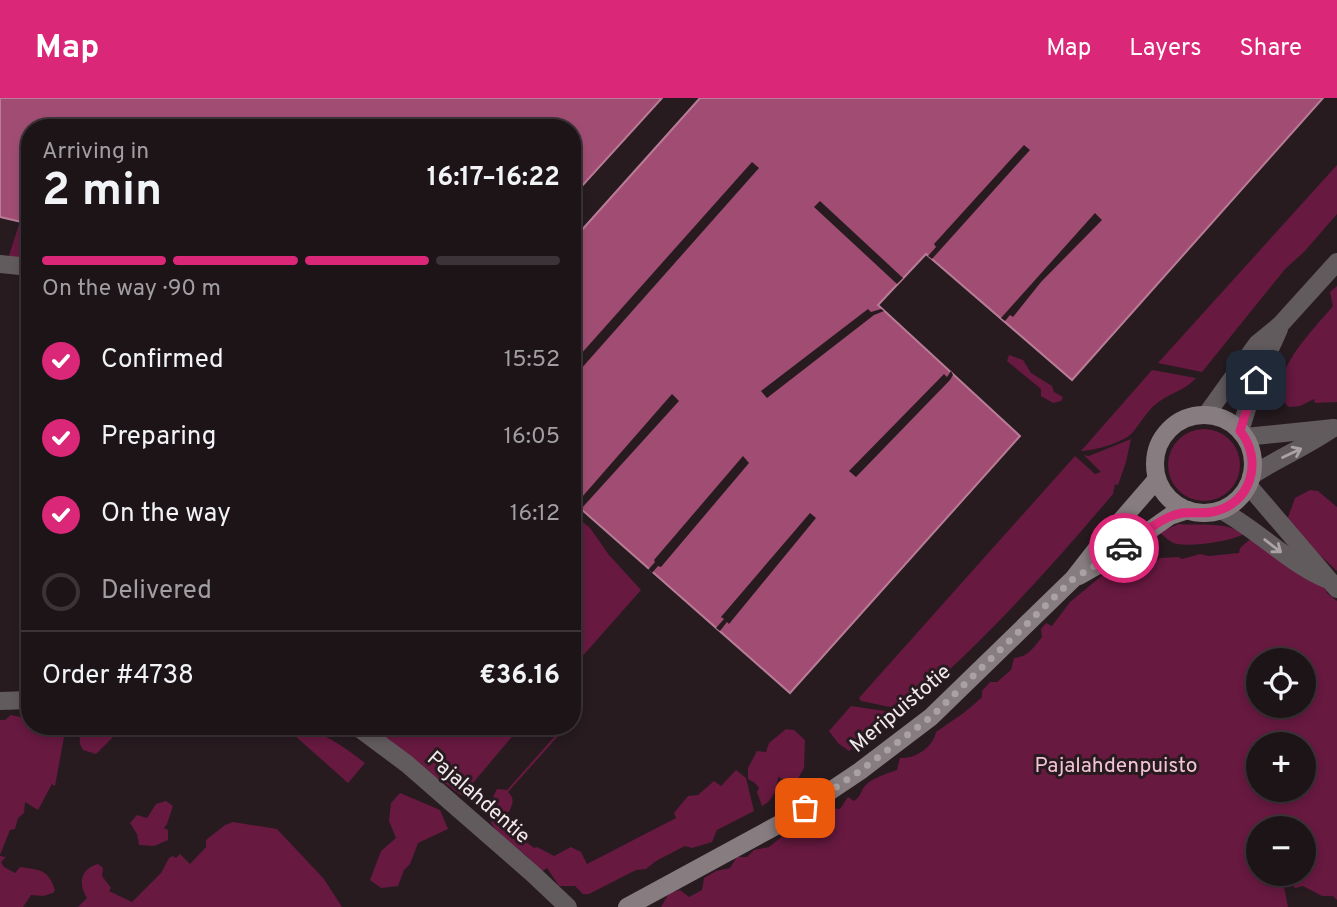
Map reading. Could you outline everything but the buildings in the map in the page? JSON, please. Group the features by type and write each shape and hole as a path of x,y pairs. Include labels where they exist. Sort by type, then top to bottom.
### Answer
{"main road":[{"path":"1206,415 1228,421 1242,434 1252,452 1250,480 1237,500 1221,510 1205,513 1188,510 1166,495 1157,479 1156,456 1165,435 1183,420 1206,415"},
{"name":"Meripuistotie","path":"630,906 787,820 860,771 931,717 1073,579 1157,479"},
{"name":"Meripuistotie","path":"1073,579 1109,559 1170,516 1188,510"}],"street":[{"path":"1206,415 1257,344 1280,325 1337,262"},
{"path":"0,264 21,266"},
{"path":"1280,325 1270,354 1256,380 1242,434 1335,427"},
{"path":"1332,584 1250,480 1270,463 1310,445 1335,427"},
{"path":"1221,510 1255,531 1302,568 1332,584"},
{"path":"0,701 21,701"},
{"name":"Pajalahdentie","path":"368,735 407,764 568,907"}],"green space":[{"path":"1337,165 1337,214 1304,252 1286,268 1202,372 1158,363"},
{"path":"21,221 21,265 10,264 9,256"},
{"path":"1337,286 1337,402 1315,403 1314,399 1300,406 1289,407 1282,396 1281,384 1285,370 1293,355 1333,306 1330,292"},
{"path":"1009,355 1023,360 1031,373 1052,386 1054,392 1063,397 1061,401 1053,403 1041,396 1041,389 1007,361"},
{"path":"1152,370 1196,378 1153,406 1129,436 1109,445 1081,451"},
{"path":"1204,429 1224,435 1234,445 1240,465 1234,485 1224,495 1204,501 1184,495 1174,485 1168,465 1174,445 1184,435"},
{"path":"1131,439 1126,462 1113,494 1039,579 960,660 904,710 861,701 859,698 1075,456 1095,474 1101,472 1084,455 1089,456"},
{"path":"1310,490 1318,491 1337,507 1337,571 1287,520 1295,498"},
{"path":"581,520 590,528 609,555 641,590 581,658"},
{"path":"1179,524 1229,527 1244,534 1221,541 1184,545 1168,540 1159,532"},
{"name":"Pajalahdenpuisto","path":"1145,540 1149,553 1157,561 1160,558 1182,559 1200,554 1209,556 1239,553 1240,548 1249,540 1264,543 1325,582 1327,593 1337,601 1337,900 1333,896 1322,896 1303,886 1316,886 1316,816 1246,816 1246,886 1284,886 1288,907 661,907 669,893 680,890 689,897 702,890 704,878 716,871 730,868 737,857 747,857 754,850 769,847 794,827 802,830 809,825 806,815 840,809 848,797 854,801 871,781 897,770 900,758 923,751 936,732 982,697 982,691 990,682 997,682 1011,670 1014,658 1027,654 1033,648 1042,637 1041,629 1046,623 1052,626 1070,602"},
{"path":"851,706 892,712 893,716 849,751 838,743 829,731"},
{"path":"11,715 21,717 21,735 64,735 55,786 52,784 38,810 25,802 24,813 18,818 15,829 10,830 0,855 0,720"},
{"path":"786,729 794,730 805,740 804,768 796,782 791,783 778,777 774,794 762,806 757,792 759,788 748,779 748,768 757,751 766,752 769,743"},
{"path":"80,735 115,735 96,754 83,750"},
{"path":"294,735 321,735 365,763 348,783"},
{"path":"381,735 513,735 462,796 442,781 437,781"},
{"path":"556,735 559,735 508,792 513,801 509,812 501,812 492,799 497,789 507,790"},
{"path":"736,770 746,778 754,811 717,830 712,842 692,848 685,846 646,869 636,870 589,894 583,894 575,886 559,886 547,868 543,871 534,869 529,858 498,833 491,823 493,816 534,848 554,856 571,847 581,852 587,864 676,818 674,813 688,796 698,795 714,781 721,786"},
{"path":"400,793 440,810 448,829 418,843 398,886 381,888 370,880 381,851 396,838 389,821 391,803"},
{"path":"166,801 173,806 164,828 168,830 168,840 154,846 139,845 137,834 130,823 137,815 147,818 156,804"},
{"path":"233,822 277,829 324,879 342,907 78,907 87,898 82,887 82,878 92,866 98,864 103,868 102,876 111,888 109,891 132,902 161,873 169,858 176,858 180,854 190,864 206,847 206,840"},
{"path":"0,856 6,857 1,862 4,867 15,873 20,867 46,874 55,890 43,896 31,895 23,907 0,907"}],"shaded area":[{"path":"0,98 662,98 581,187 581,119 21,119 21,222 0,217"},
{"path":"700,98 1323,98 1072,380 926,254 878,305 1020,436 790,693 581,509 581,231"}],"pier":[{"path":"1024,145 1030,150 932,259 928,256 936,247 934,244"},
{"path":"752,162 759,168 581,369 581,354"},
{"path":"820,201 903,278 897,284 814,207"},
{"path":"1095,213 1102,220 1041,282 1013,317 1010,315 1005,321 1001,318"},
{"path":"868,309 871,312 881,309 884,311 874,315 767,398 761,391"},
{"path":"951,371 953,375 950,380 856,477 849,471 944,374 947,377"},
{"path":"672,394 679,401 581,509 582,497"},
{"path":"743,456 749,463 661,567 658,566 652,573 648,570 654,560"},
{"path":"810,513 816,518 729,624 727,622 720,631 716,628 724,619 721,617"}],"way so far":[{"path":"805,808 860,771 931,717 1073,579 1124,548"}],"route":[{"path":"1124,548 1170,516 1188,510 1205,513 1221,510 1230,506 1244,493 1251,476 1253,460 1249,444 1240,431 1256,380"}]}
